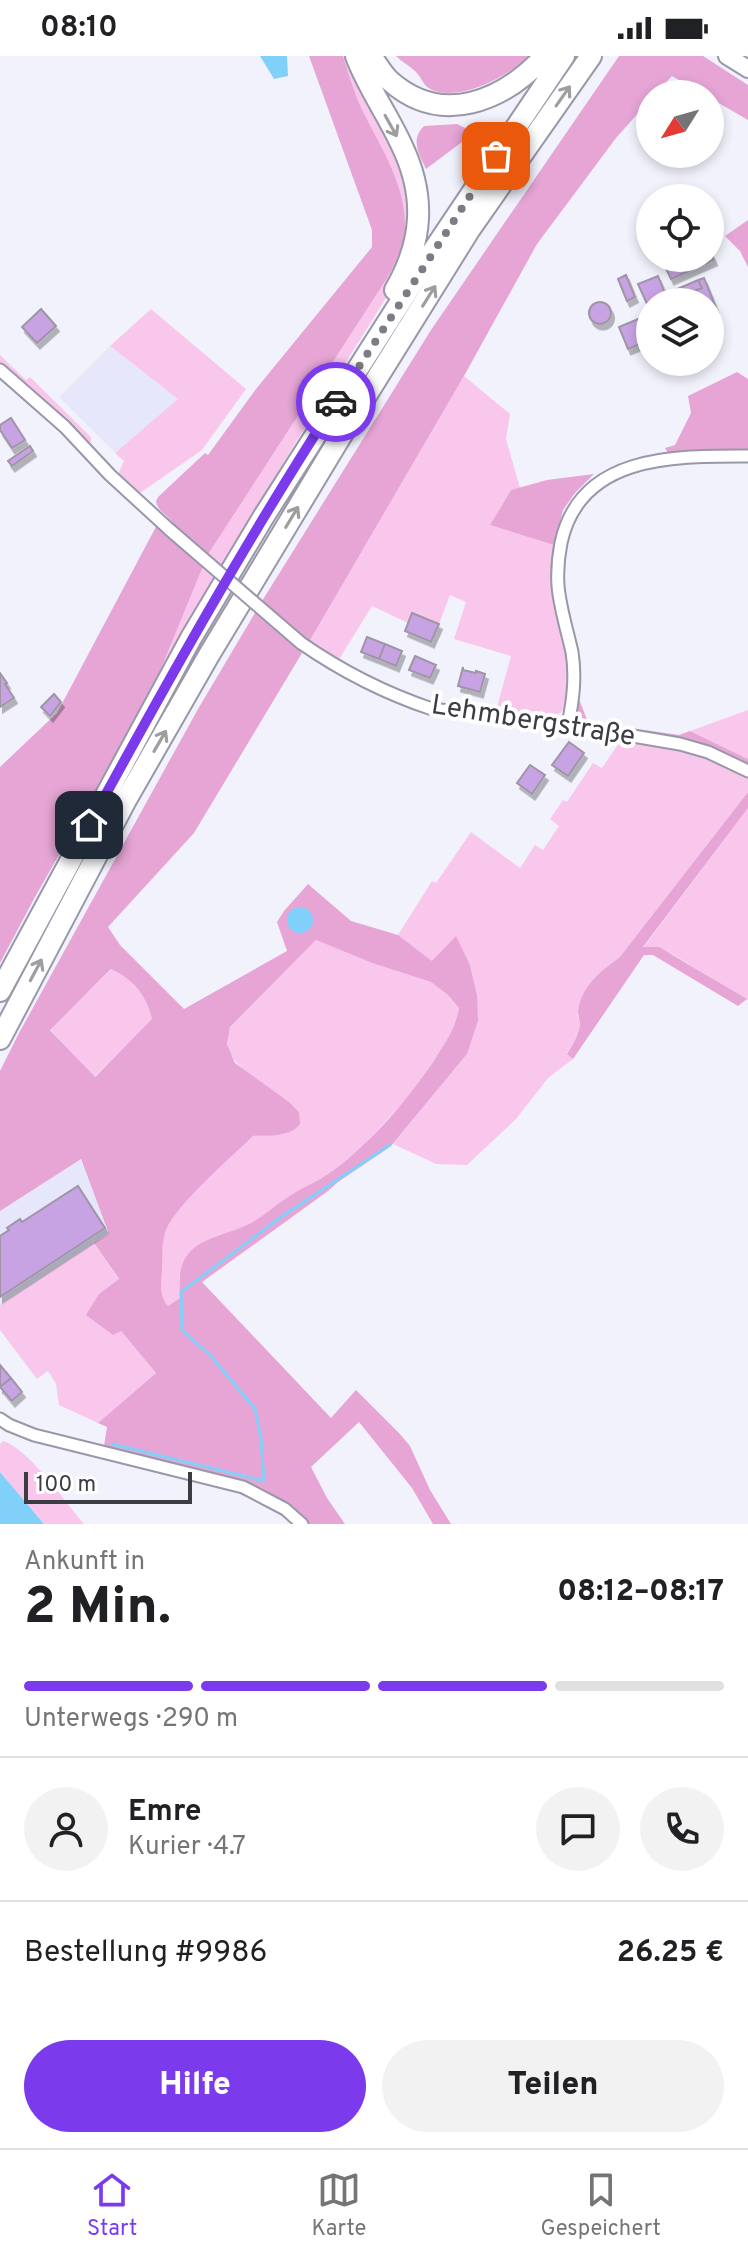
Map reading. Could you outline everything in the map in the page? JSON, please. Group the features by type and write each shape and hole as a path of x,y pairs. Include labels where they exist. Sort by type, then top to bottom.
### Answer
{"highway":[{"path":"317,431 348,370 399,284 417,236 419,209 415,177 356,56"},
{"path":"371,56 388,80 410,96 436,105 465,105 499,93 545,56"},
{"path":"0,991 191,638 317,431 441,238 564,56"},
{"path":"0,1039 126,800 209,655 470,229 591,56"}],"main road":[{"path":"727,56 748,69"}],"street":[{"name":"Lehmbergstraße","path":"0,370 65,427 110,475 170,530 301,643 350,672 432,709 568,725 694,747 748,771"},
{"path":"568,725 574,699 574,673 557,568 564,531 578,503 600,482 619,470 650,462 705,456 748,456"},
{"path":"0,1419 34,1435 243,1487 285,1509 302,1524"}],"shaded area":[{"path":"309,56 343,56 359,103 396,179 404,212 404,236 386,280 207,556 172,525 157,504 158,497 205,453 208,455 256,389 372,247 372,230"},
{"path":"343,56 350,56 400,156 414,205 391,290 221,568 207,556 386,280 403,243 404,212 396,179 359,103"},
{"path":"396,56 529,56 484,85 456,93 443,93 429,88 416,72"},
{"path":"619,56 703,56 748,85 748,120 724,106 724,80 679,80 672,76 668,80 636,80 636,116 537,244 464,376 309,642 299,649 302,653 194,833 108,927 120,945 184,1009 287,951 277,922 308,884 351,921 398,935 432,961 456,936 470,965 477,995 478,1021 467,1054 391,1146 202,1282 331,1418 356,1390 410,1446 430,1490 451,1524 433,1524 412,1488 359,1422 311,1467 345,1524 308,1524 286,1504 106,1448 107,1427 98,1423 156,1373 121,1331 113,1335 86,1315 99,1294 119,1279 94,1243 109,1234 81,1159 0,1211 0,1071 198,709 431,330","holes":["316,940 431,982 448,995 459,1008 449,1036 411,1092 375,1134 348,1159 251,1223 202,1243 190,1252 181,1268 180,1298 168,1306 161,1289 163,1242 170,1222 204,1183 253,1136 285,1134 300,1124 299,1112 289,1102 235,1063 227,1044 230,1027","111,969 126,978 147,1003 152,1019 95,1077 50,1030"]},
{"path":"457,124 465,128 466,139 426,169 417,147 420,131 424,126"},
{"path":"748,220 748,267 740,251 725,236"},
{"path":"151,309 246,389 202,450 140,493 118,474 124,461 115,453 178,399 110,346"},
{"path":"110,346 179,399 115,453 59,397"},
{"path":"0,355 26,380 30,377 91,437 91,442 87,444 0,365"},
{"path":"737,372 748,379 748,449 668,453 665,448 675,445 691,413 688,396"},
{"path":"464,376 510,414 506,439 520,488 511,490 490,525 554,545 555,589 571,675 566,706 551,717 495,714 511,656 454,639 466,602 450,595 439,624 412,613 408,623 372,606 338,661 309,642"},
{"path":"594,474 563,510 554,545 490,525 511,490 547,480"},
{"path":"158,523 204,564 151,693 0,963 0,767 57,713"},
{"path":"204,564 217,575 151,693"},
{"path":"577,694 588,722 679,735 690,731 748,759 748,767 572,721"},
{"path":"748,710 748,759 690,731"},
{"path":"621,740 688,751 719,761 748,778 748,792 619,958 599,974 583,995 578,1012 578,1032 567,1053 573,1059 548,1078 516,1119 467,1165 436,1164 393,1144 467,1054 477,995 470,965 456,937 433,962 398,935 432,881 436,883 471,832 520,868 535,845 543,850 559,826 550,819 563,800 567,802 593,763 602,768"},
{"path":"748,792 748,808 643,947 659,947 747,999 738,1006 653,955 644,955 573,1059 567,1054 578,1032 578,1012 587,988 619,958"},
{"path":"748,808 748,1000 672,954 643,948"},
{"path":"316,940 431,982 459,1008 457,1023 417,1087 365,1144 332,1172 256,1220 200,1244 179,1276 180,1298 168,1306 161,1285 163,1238 170,1222 191,1196 253,1136 287,1134 299,1112 239,1065 232,1056 227,1039 230,1027"},
{"path":"112,969 138,989 153,1019 94,1077 50,1029"},
{"path":"80,1159 110,1234 0,1305 0,1211"},
{"path":"94,1243 119,1280 99,1294 120,1330 156,1373 98,1423 59,1405 56,1384 48,1371 37,1379 0,1330 0,1305"},
{"path":"3,1441 35,1465 84,1524 44,1524 0,1472 0,1444"}],"water":[{"path":"260,56 287,56 288,76 274,79"},
{"path":"300,907 309,911 313,920 309,929 300,933 291,929 287,920 291,911"},
{"path":"0,1472 44,1524 0,1524"}],"building":[{"path":"668,272 687,272 671,279"},
{"path":"626,275 635,297 627,301 618,279"},
{"path":"658,276 663,288 640,288 638,284"},
{"path":"704,278 708,288 702,288 698,280"},
{"path":"698,280 702,288 680,288"},
{"path":"600,302 608,305 611,313 608,321 600,324 592,321 589,313 592,305"},
{"path":"41,309 56,326 37,343 22,327"},
{"path":"636,320 636,346 628,349 619,327"},
{"path":"11,418 25,440 12,448 0,430 0,425"},
{"path":"30,446 33,451 12,466 8,461"},
{"path":"412,613 439,624 431,642 405,631"},
{"path":"367,637 385,644 379,659 361,652"},
{"path":"385,644 402,651 396,666 379,659"},
{"path":"415,656 436,665 430,678 409,670"},
{"path":"463,667 463,670 485,674 480,692 458,686"},
{"path":"0,673 14,698 0,707"},
{"path":"54,694 61,702 50,716 41,707"},
{"path":"569,742 584,753 568,776 552,765"},
{"path":"530,765 545,775 532,794 517,783"},
{"path":"78,1186 105,1228 0,1297 0,1236 20,1219 22,1222"},
{"path":"0,1365 11,1378 0,1387"},
{"path":"11,1378 22,1392 12,1401 0,1387"}],"waterway":[{"path":"112,1444 264,1481 255,1409 211,1356 182,1330 181,1292 281,1217 390,1145"}],"way so far":[{"path":"336,402 496,156"}],"route":[{"path":"89,825 191,638 336,402"}]}
